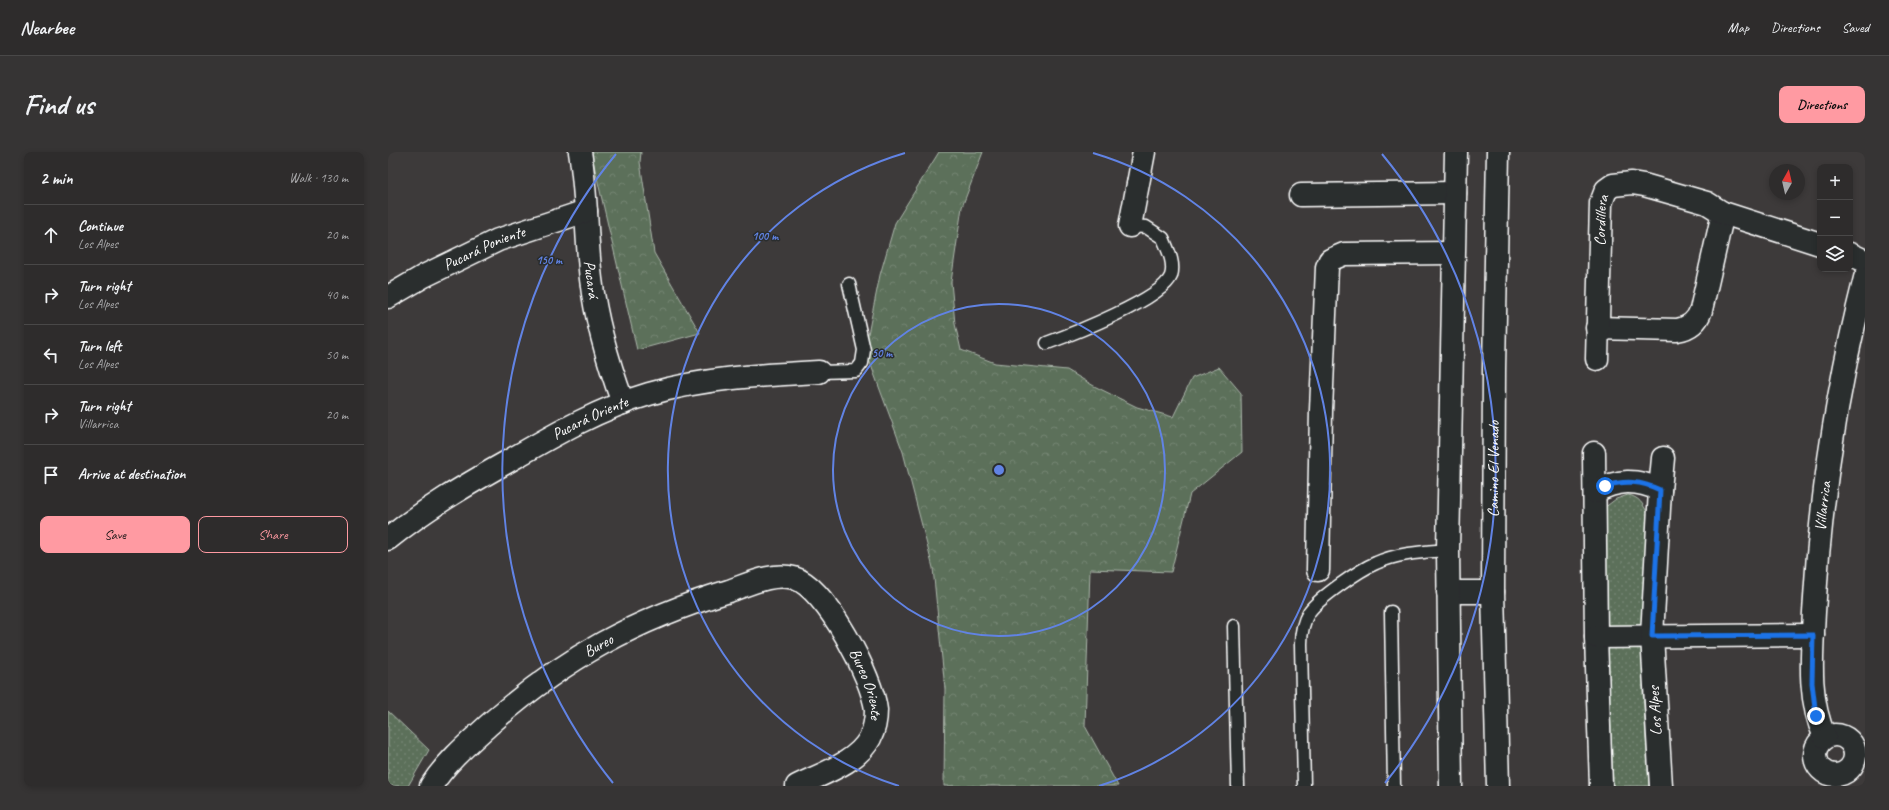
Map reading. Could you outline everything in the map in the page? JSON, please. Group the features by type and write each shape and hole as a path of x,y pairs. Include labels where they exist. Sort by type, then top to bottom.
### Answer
{"street":[{"name":"Pucará","path":"580,152 584,178 591,280 597,315 610,366 623,402"},
{"path":"1130,226 1144,152"},
{"path":"1451,786 1448,550 1456,152"},
{"name":"Camino El Venado","path":"1498,152 1494,369 1493,592 1498,786"},
{"name":"Cordillera","path":"1596,359 1601,203 1606,190 1613,185 1632,183 1644,185 1707,203 1723,213 1817,243"},
{"path":"1301,195 1455,193"},
{"name":"Pucará Poniente","path":"388,297 424,276 498,240 586,211"},
{"path":"1597,328 1677,330 1693,324 1698,318 1701,310 1723,213"},
{"path":"1318,570 1321,402 1327,267 1330,260 1344,254 1453,253"},
{"path":"1853,255 1865,261"},
{"name":"Villarrica","path":"1825,736 1816,716 1814,700 1813,635 1820,526 1828,457 1846,353 1865,278"},
{"name":"Pucará Oriente","path":"388,539 432,508 479,478 571,426 623,402 662,391 741,377 819,372"},
{"path":"1594,453 1596,637 1601,786"},
{"name":"Los Alpes","path":"1661,786 1652,636 1663,458"},
{"path":"1595,492 1605,486 1626,481 1650,485 1660,490"},
{"name":"Bureo","path":"431,786 440,771 512,705 561,667 598,644 623,631 665,613 766,579 785,577 794,578 805,582"},
{"name":"Bureo Oriente","path":"797,786 855,756 870,739 875,722 874,700 856,655 832,614 813,589 805,582"},
{"path":"1448,592 1493,592"},
{"path":"1596,637 1813,635"},
{"path":"1837,734 1848,739 1860,756 1846,772 1833,775 1821,770 1817,765 1814,752 1820,741 1825,736 1837,734"}],"lane":[{"path":"1047,343 1082,331 1116,315 1166,284 1173,266 1163,238 1146,228 1130,226"},
{"path":"819,372 856,372 862,363 864,350 849,284"},
{"path":"1304,786 1301,632 1309,612 1326,596 1376,563 1414,553 1448,550"},
{"path":"1391,612 1394,786"},
{"path":"1234,626 1238,786"}],"green space":[{"path":"591,152 641,152 640,162 654,253 700,333 637,350"},
{"path":"939,152 983,152 962,207 951,282 955,324 961,350 995,363 1067,370 1094,386 1137,407 1173,417 1192,378 1219,367 1241,393 1242,452 1190,494 1171,572 1090,569 1085,726 1118,786 944,786 945,689 933,568 903,452 865,349 880,275 895,223"},
{"path":"1628,495 1635,497 1648,514 1643,691 1649,786 1613,786 1603,516 1604,508 1616,499"},
{"path":"388,711 429,750 408,786 388,786"}],"route":[{"path":"1605,486 1626,481 1650,485 1660,490 1652,636 1813,635 1812,683 1816,716"}]}
